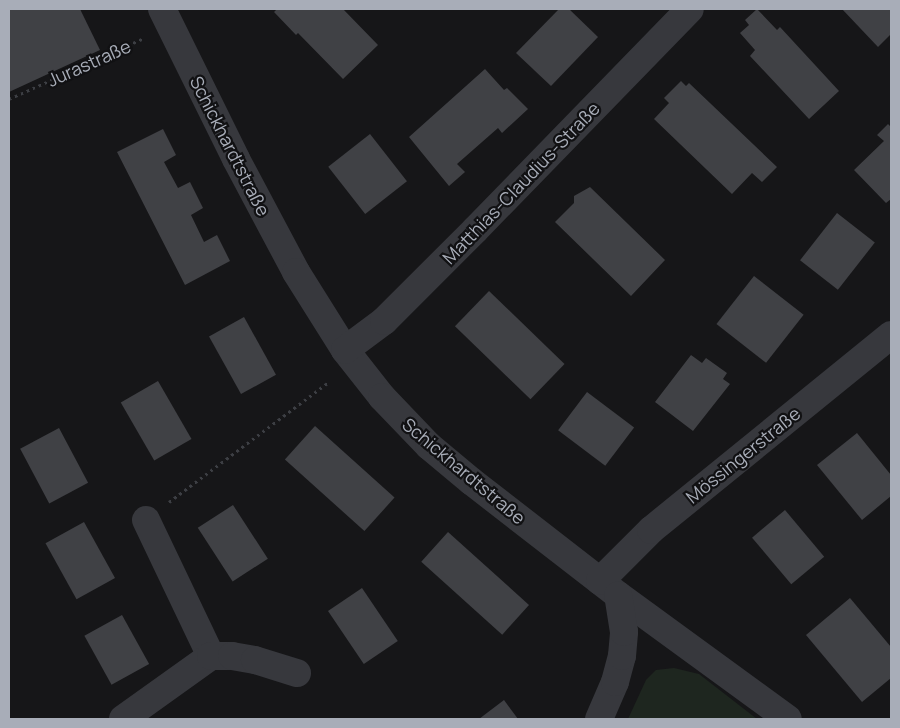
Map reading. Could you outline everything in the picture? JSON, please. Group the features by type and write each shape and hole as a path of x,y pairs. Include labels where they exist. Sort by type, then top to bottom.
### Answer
{"street":[{"name":"Matthias-Claudius-Straße","path":"350,357 690,9"},
{"name":"Schickhardtstraße","path":"164,13 266,219 301,281 350,357 382,397 429,446 609,588 788,719"},
{"name":"Mössingerstraße","path":"609,588 651,530 891,335"},
{"path":"146,520 211,656"},
{"path":"599,719 615,682 622,656 624,632 609,588"},
{"path":"122,719 211,656 232,656 255,660 297,673"}],"path":[{"name":"Jurastraße","path":"9,100 164,13"},
{"path":"146,520 350,357"}],"shaded area":[{"path":"674,668 699,674 757,719 628,719 646,680 656,670"}],"building":[{"path":"9,9 80,9 100,50 9,92"},
{"path":"277,9 343,9 378,45 343,79 298,33 296,35 274,12"},
{"path":"559,9 569,9 598,37 551,86 516,53"},
{"path":"757,9 777,30 780,27 839,91 809,119 750,56 755,50 740,33 749,25 745,20"},
{"path":"842,9 891,9 891,34 878,47"},
{"path":"485,69 504,90 507,88 528,109 502,133 498,128 457,164 465,172 449,186 409,137"},
{"path":"681,81 686,86 689,83 777,167 762,182 752,173 732,194 654,119 669,103 664,98"},
{"path":"888,124 891,127 891,199 886,203 854,170 884,141 877,135"},
{"path":"163,129 176,155 164,162 178,188 190,182 203,208 191,215 204,242 217,235 230,261 185,285 117,152"},
{"path":"370,134 407,181 365,214 328,167"},
{"path":"590,187 665,260 631,296 555,222 574,203 574,196"},
{"path":"837,213 875,243 838,290 800,260"},
{"path":"754,276 804,315 766,363 716,324"},
{"path":"489,291 565,364 530,399 455,326"},
{"path":"244,317 276,375 241,394 209,336"},
{"path":"691,355 702,363 706,358 727,373 723,379 730,384 693,431 655,402"},
{"path":"158,381 192,439 154,461 121,403"},
{"path":"587,392 634,428 605,466 558,430"},
{"path":"315,426 395,498 364,531 285,459"},
{"path":"59,428 88,483 49,503 20,449"},
{"path":"857,433 891,475 891,496 862,520 817,465"},
{"path":"233,505 268,559 233,582 198,528"},
{"path":"785,510 824,557 791,584 752,538"},
{"path":"84,522 115,578 77,599 46,543"},
{"path":"448,532 529,605 502,635 421,562"},
{"path":"362,588 398,641 364,664 328,611"},
{"path":"850,598 891,647 891,678 862,702 806,635"},
{"path":"122,615 149,664 112,685 84,636"},
{"path":"504,700 518,719 479,719"}]}
